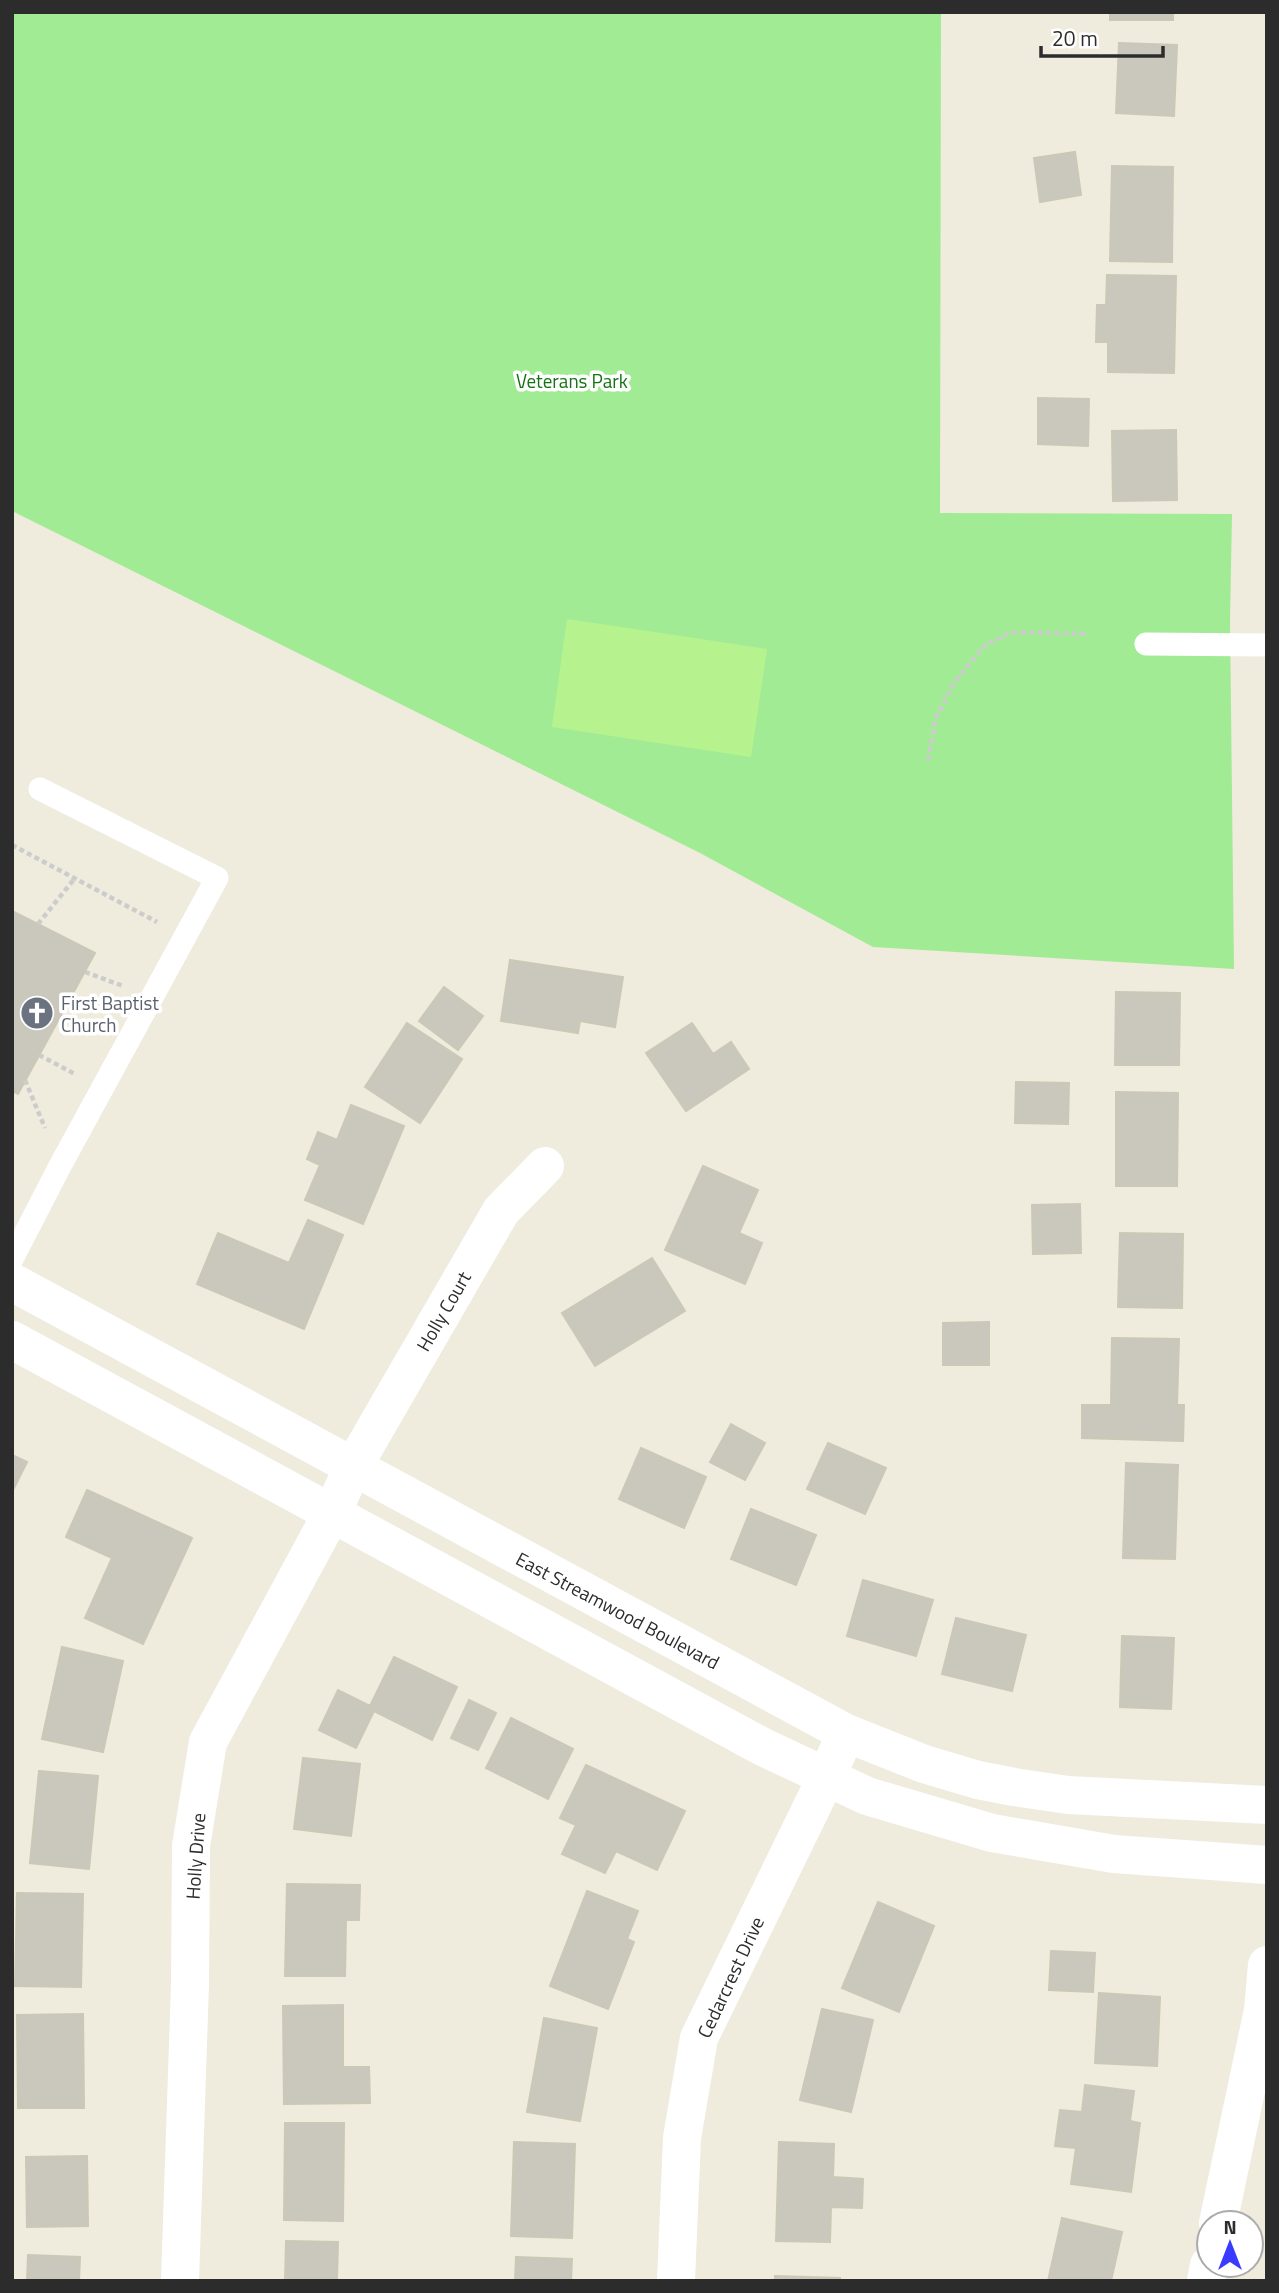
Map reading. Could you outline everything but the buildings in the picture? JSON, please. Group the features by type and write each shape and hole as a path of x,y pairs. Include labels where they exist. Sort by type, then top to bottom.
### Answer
{"street":[{"name":"Holly Court","path":"353,1467 501,1211 545,1166"},
{"name":"East Streamwood Boulevard","path":"12,1282 846,1733 924,1764 978,1780 1014,1787 1069,1795 1267,1805"},
{"path":"12,1340 763,1747 867,1796 992,1833 1114,1854 1267,1865"},
{"name":"Holly Drive","path":"180,2281 190,1984 191,1846 208,1742 332,1513 353,1467"},
{"name":"Cedarcrest Drive","path":"676,2281 682,2138 699,2038 846,1733"},
{"path":"1221,2209 1263,2010 1267,1965"}],"lane":[{"path":"1146,644 1267,645"},
{"path":"12,1259 217,878 40,789"}],"path":[{"path":"928,760 936,718 954,682 984,646 1012,632 1087,634"},
{"path":"12,845 159,923"},
{"path":"38,924 75,878"},
{"path":"85,972 123,986"},
{"path":"39,1055 102,1088"},
{"path":"25,1080 60,1166"}],"green space":[{"name":"Veterans Park","path":"12,12 941,12 940,513 1232,514 1230,620 1234,969 873,947 700,853 12,511"},
{"path":"567,619 767,649 751,757 552,727"}],"place":[{"name":"First Baptist Church","path":"37,1013"}]}
